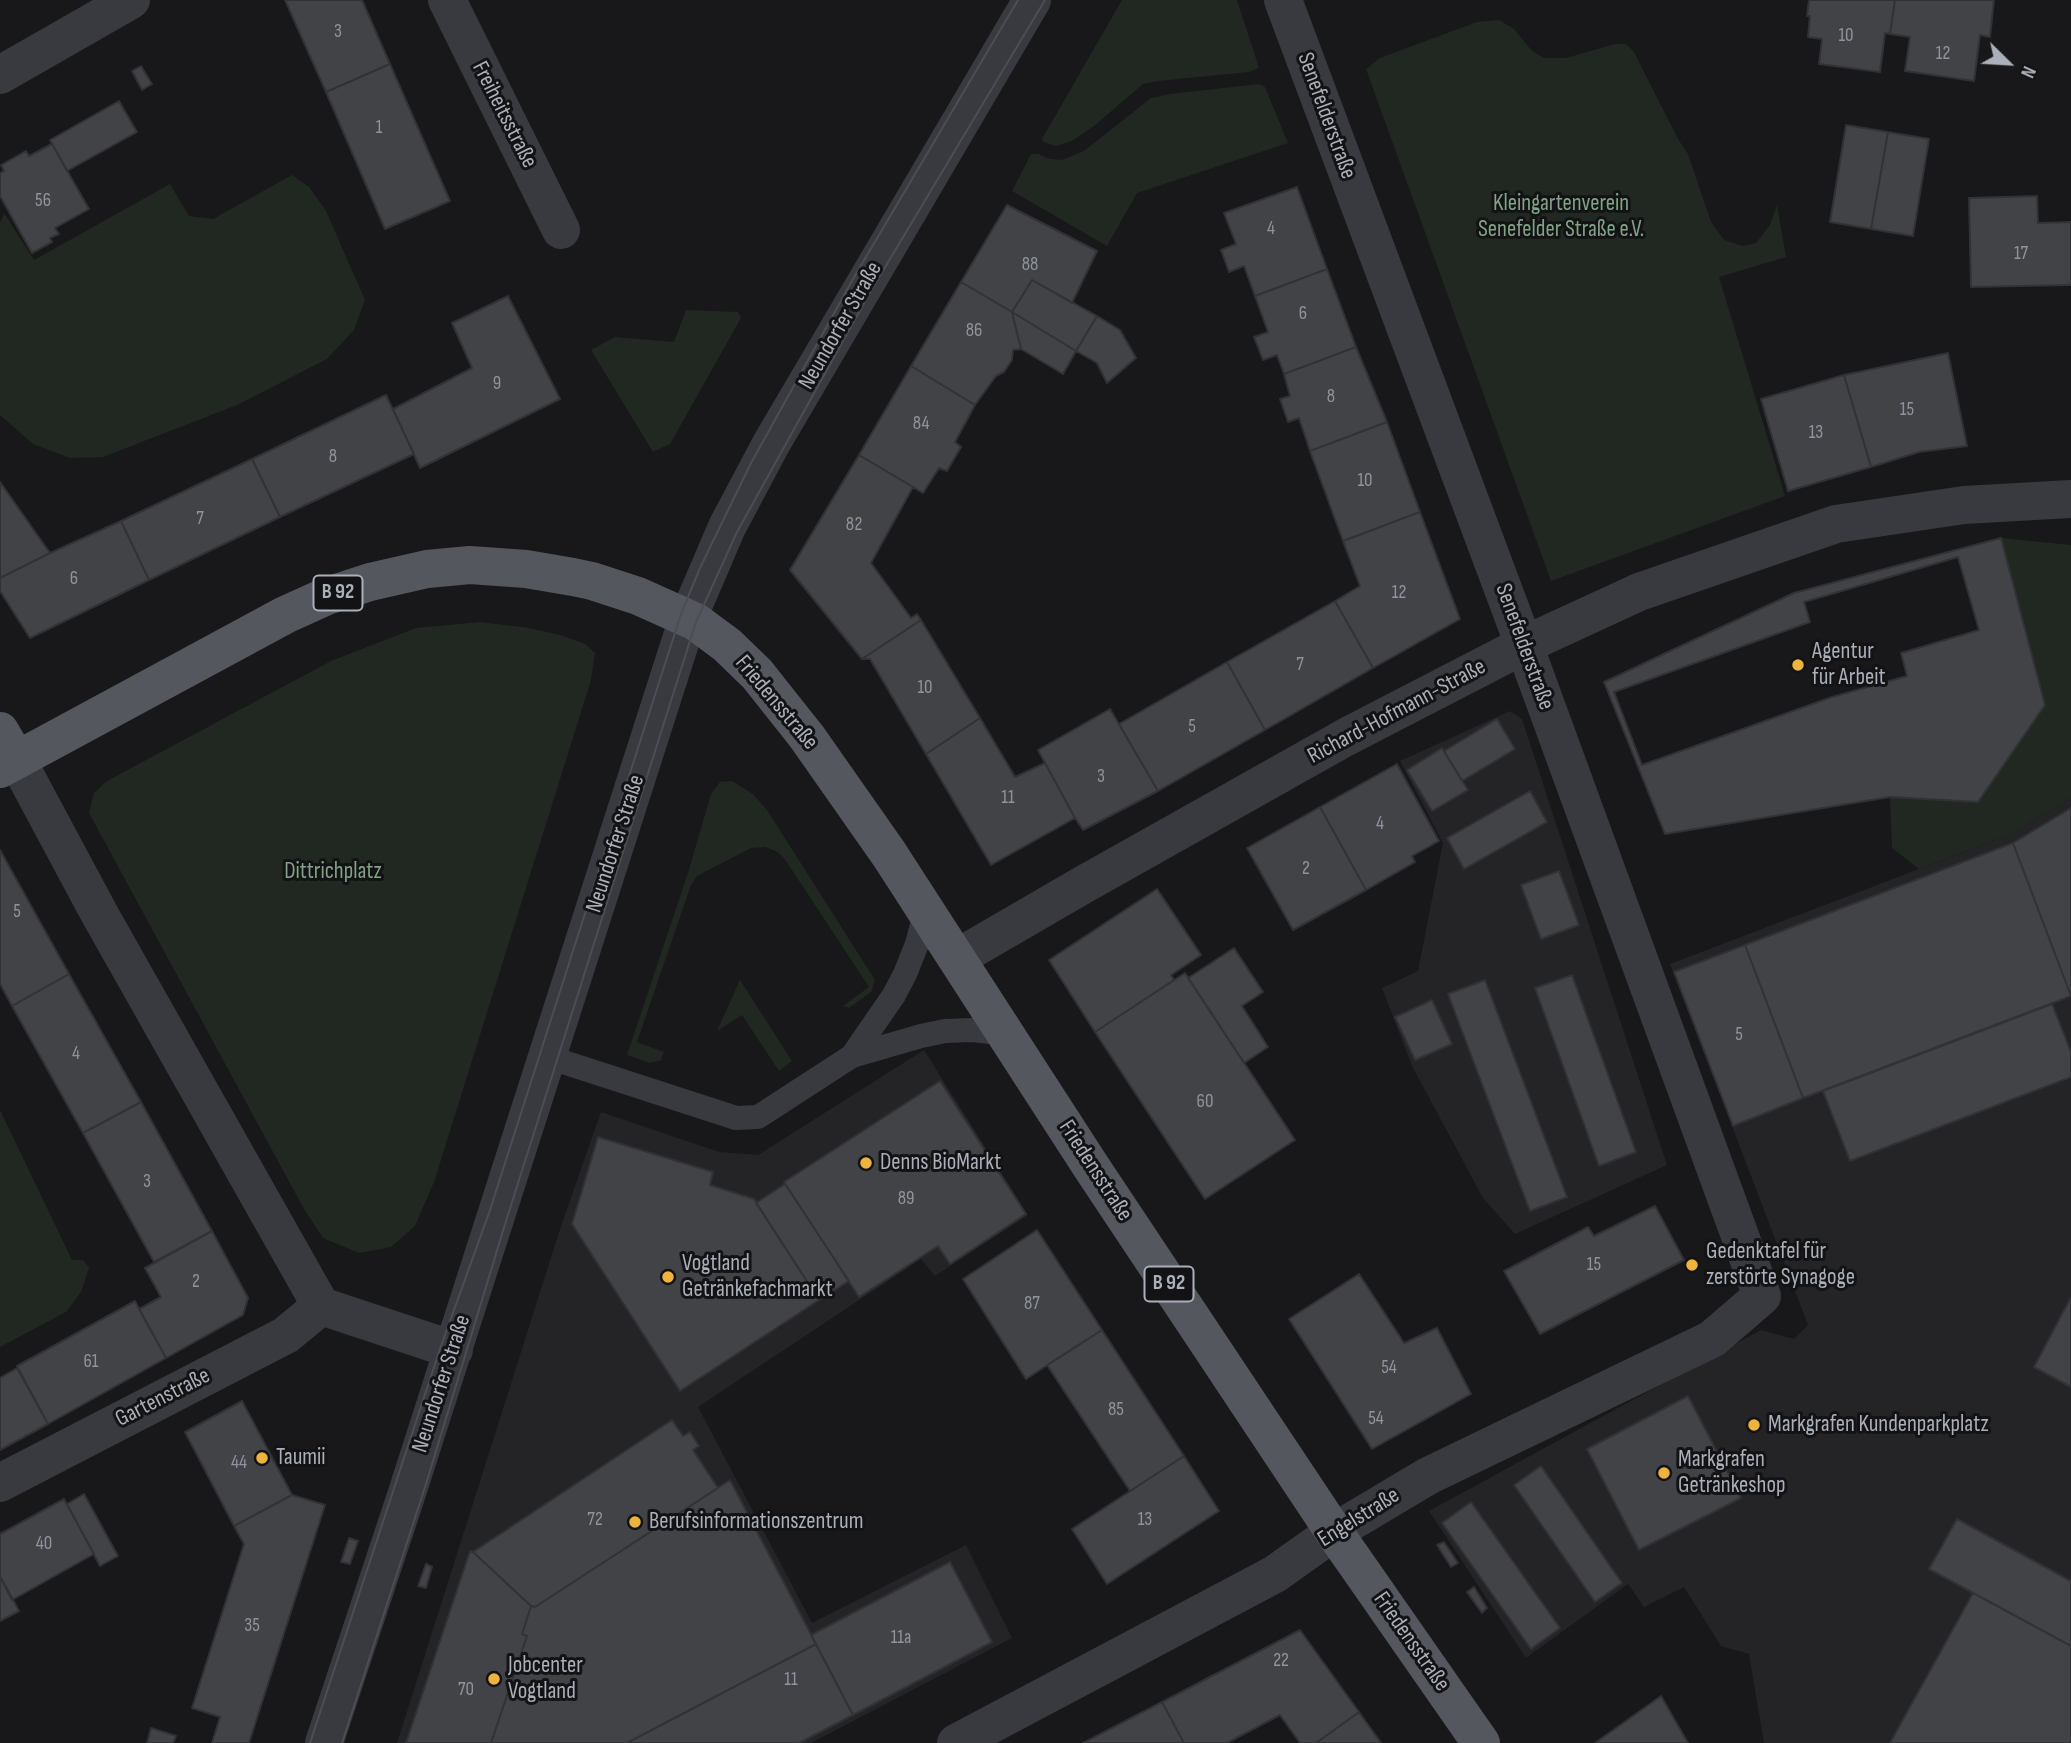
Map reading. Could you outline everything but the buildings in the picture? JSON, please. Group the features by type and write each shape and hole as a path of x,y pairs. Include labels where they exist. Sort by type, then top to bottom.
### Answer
{"main road":[{"name":"B 92","path":"6,753 327,596 370,582 427,569 470,565 538,571 592,581 638,596 688,618"},
{"name":"Friedensstraße","path":"688,618 727,645 757,674 792,716 889,854 1090,1166 1335,1532 1481,1743"}],"street":[{"path":"0,75 131,0"},
{"name":"Freiheitsstraße","path":"447,0 561,230"},
{"name":"Neundorfer Straße","path":"324,1743 454,1350 688,618 727,527 771,444 1032,0"},
{"name":"Senefelderstraße","path":"1283,0 1524,645 1762,1296"},
{"name":"Richard-Hofmann-Straße","path":"957,958 1346,737 1524,645 1639,592 1836,524 1964,505 2071,499"},
{"path":"6,753 321,1306 454,1350"},
{"name":"Engelstraße","path":"956,1743 1275,1574 1335,1532 1428,1476 1712,1339 1762,1296"},
{"name":"Gartenstraße","path":"0,1483 286,1335 321,1306"}],"lane":[{"path":"852,1056 894,995 905,974 918,944 926,910"},
{"path":"548,1057 736,1118 758,1117 852,1056 946,1031 973,1030 1007,1034"}],"shaded area":[{"path":"1510,711 1522,719 1667,1165 1515,1234 1483,1198 1412,1066 1382,988 1418,971 1443,843 1400,761"},
{"path":"2071,798 2071,1743 1764,1743 1749,1654 1721,1646 1684,1587 1644,1607 1628,1584 1526,1658 1429,1511 1761,1330 1794,1339 1808,1325 1670,964 2011,834"},
{"path":"924,1050 1028,1215 935,1276 921,1259 698,1407 812,1623 966,1545 1012,1638 811,1743 397,1743 561,1226 601,1112 719,1152 758,1155"}],"green space":[{"path":"1122,0 1237,0 1259,68 1249,72 1143,84 1072,141 1056,146 1044,142 1042,139"},
{"name":"Kleingartenverein Senefelder Straße e.V.","path":"1499,20 1514,29 1532,51 1544,58 1566,58 1615,44 1626,44 1634,52 1688,154 1711,222 1724,240 1743,246 1756,243 1770,225 1777,205 1786,257 1719,277 1785,496 1551,581 1366,69 1380,58 1477,22"},
{"path":"1259,84 1265,87 1288,143 1137,193 1107,246 1012,191 1031,154 1062,160 1084,151 1151,98"},
{"path":"292,175 309,187 326,211 365,300 354,330 327,359 237,405 103,457 70,458 33,444 0,415 0,223 4,213 34,260 170,184 189,216 213,219"},
{"path":"686,310 738,312 741,318 670,444 653,452 591,350 615,337 674,342"},
{"path":"2001,538 2071,545 2071,798 2011,834 1919,869 1892,848 1890,797 1978,802 2045,705"},
{"name":"Dittrichplatz","path":"480,622 529,628 585,644 595,653 591,680 434,1182 415,1226 391,1247 359,1253 323,1238 304,1209 89,813 94,793 107,781 331,661 416,628"},
{"path":"732,781 753,794 767,810 875,980 871,992 849,1008 843,1006 869,987 786,861 778,852 765,847 751,848 697,876 691,885 637,1042 664,1052 661,1060 650,1063 627,1055 688,873 711,794 720,782"},
{"path":"740,980 792,1061 779,1071 742,1015 717,1031"},
{"path":"0,1110 72,1260 83,1260 89,1268 81,1292 66,1312 0,1347"}],"tram line":[{"path":"310,1743 441,1346 489,1213 681,614 750,465 853,279 1018,0"},
{"path":"342,1743 426,1484 506,1221 696,622 737,532 869,294 1045,0"}],"place":[{"name":"Agentur für Arbeit","path":"1798,665"},
{"name":"Denns BioMarkt","path":"866,1163"},
{"name":"Gedenktafel für zerstörte Synagoge","path":"1692,1265"},
{"name":"Vogtland Getränkefachmarkt","path":"668,1277"},
{"name":"Markgrafen Kundenparkplatz","path":"1754,1425"},
{"name":"Taumii","path":"262,1458"},
{"name":"Markgrafen Getränkeshop","path":"1664,1473"},
{"name":"Berufsinformationszentrum","path":"635,1522"},
{"name":"Jobcenter Vogtland","path":"494,1679"}]}
